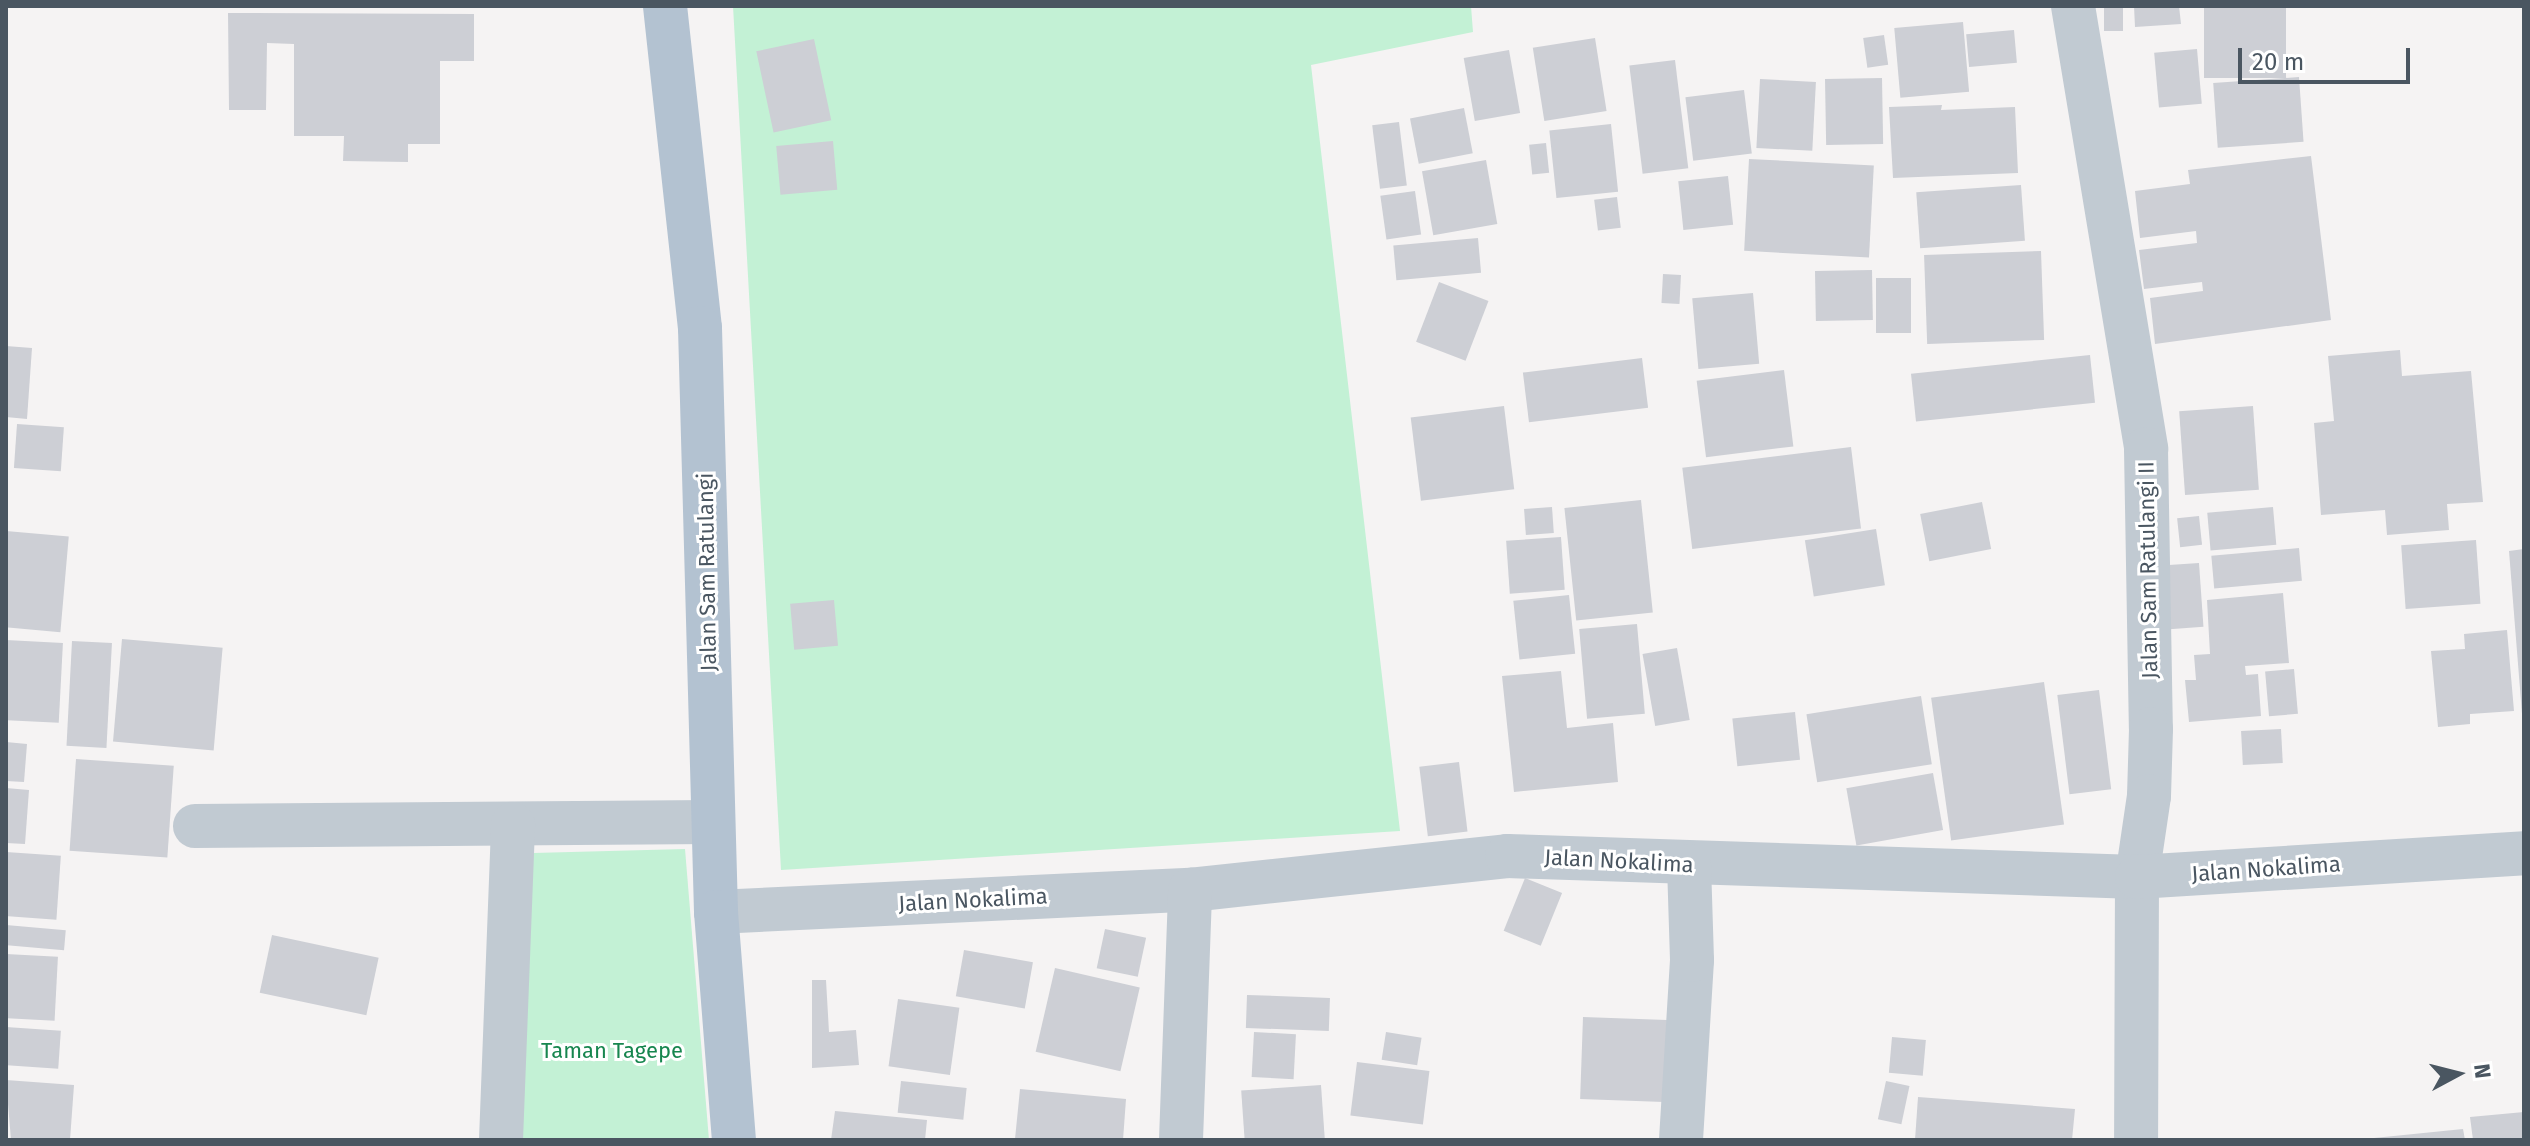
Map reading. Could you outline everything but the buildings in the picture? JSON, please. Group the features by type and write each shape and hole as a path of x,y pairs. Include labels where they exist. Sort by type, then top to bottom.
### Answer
{"main road":[{"name":"Jalan Sam Ratulangi","path":"665,6 700,328 716,912 734,1140"}],"street":[{"name":"Jalan Sam Ratulangi II","path":"2073,6 2146,449 2151,729 2149,796 2137,877 2136,1140"},
{"path":"195,826 713,822"},
{"path":"501,1140 513,824"},
{"name":"Jalan Nokalima","path":"716,912 1190,890 1507,856 1600,857 1689,866 2137,877 2524,853"},
{"path":"1681,1140 1692,960 1689,866"},
{"path":"1181,1140 1190,890"}],"green space":[{"path":"733,6 1471,6 1473,32 1311,65 1400,831 781,870"},
{"name":"Taman Tagepe","path":"685,849 709,1140 520,1140 533,853"}]}
